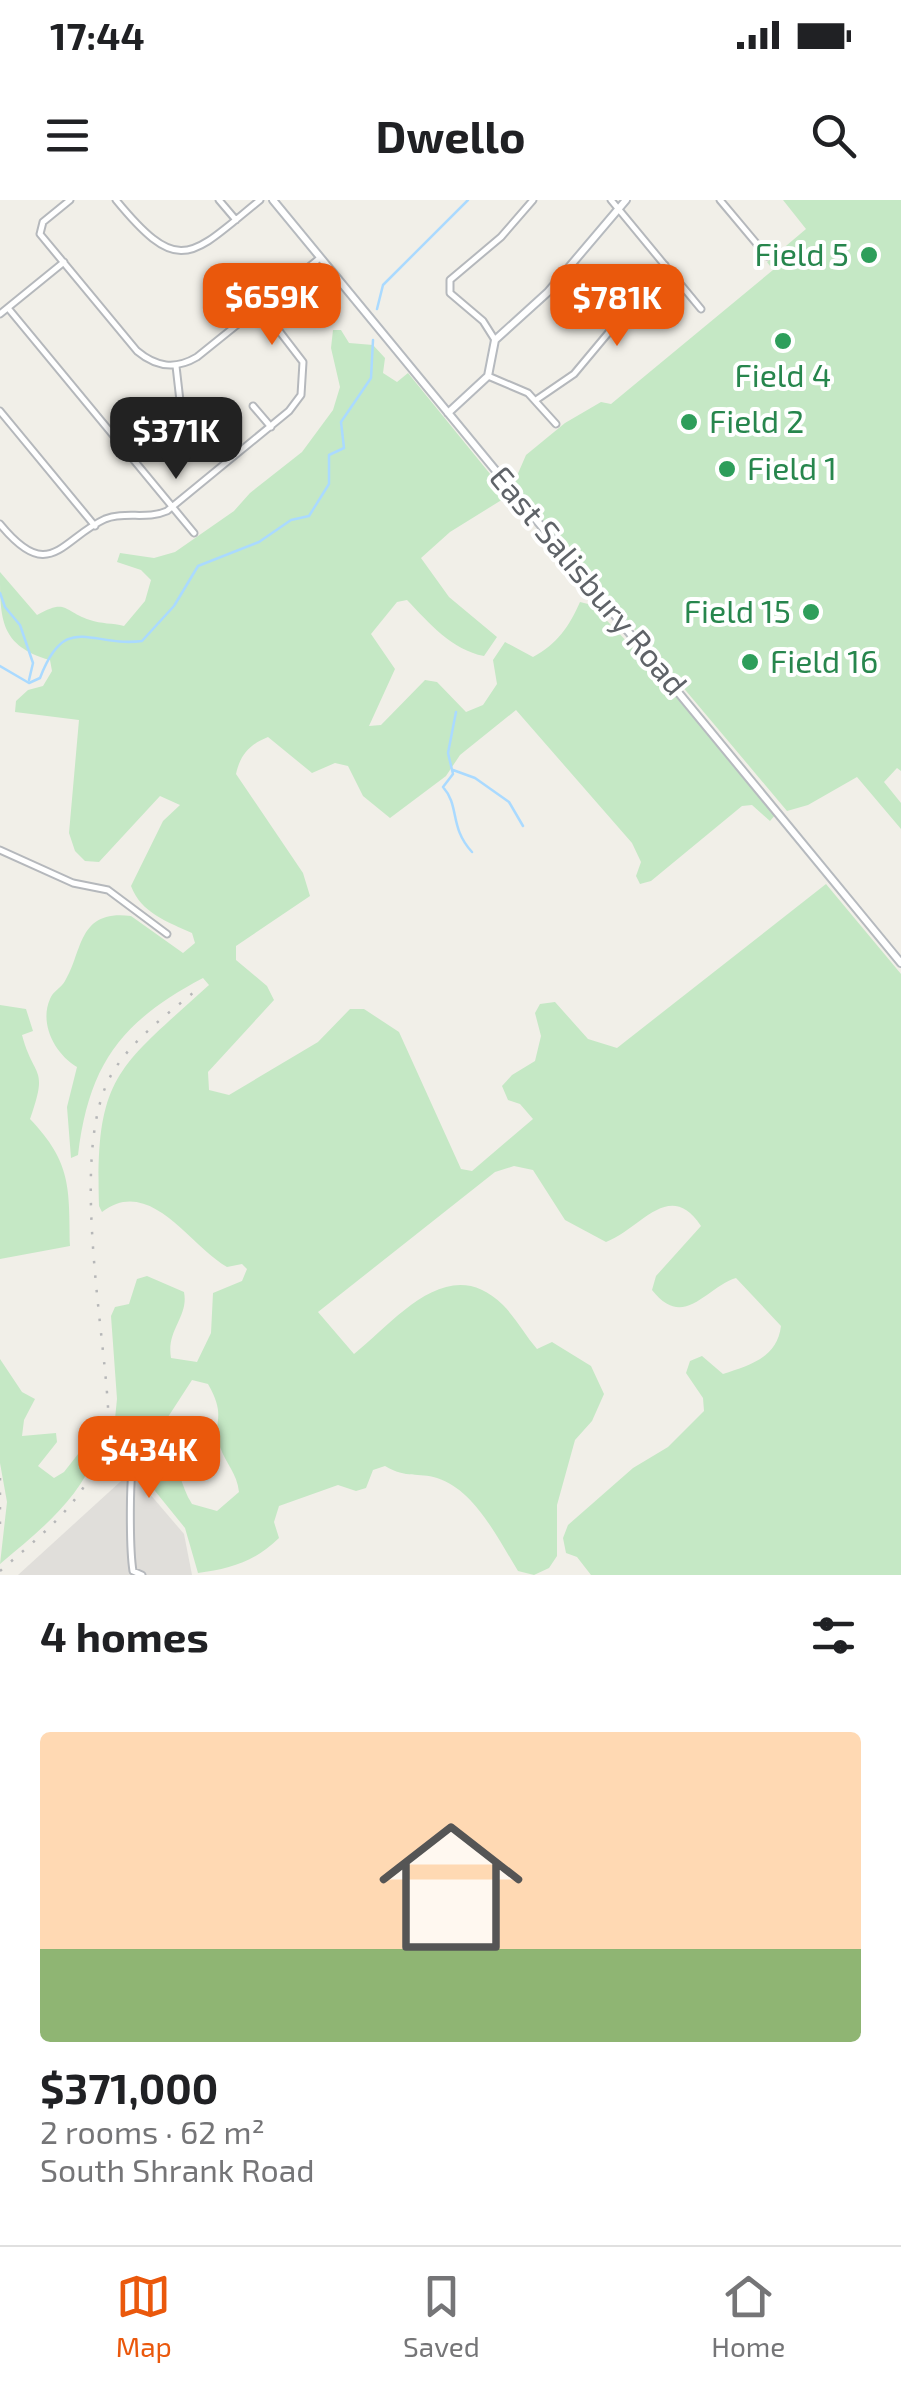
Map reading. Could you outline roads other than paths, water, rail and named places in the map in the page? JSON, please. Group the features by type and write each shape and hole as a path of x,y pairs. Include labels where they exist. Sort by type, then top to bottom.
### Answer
{"street":[{"path":"70,200 41,225 40,234 137,351 156,364 176,366 197,358 320,258"},
{"path":"116,200 151,241 172,250 201,246 260,200"},
{"path":"219,200 236,220"},
{"name":"East Salisbury Road","path":"273,200 901,963"},
{"path":"495,340 483,320 450,292 450,280 500,237 533,200"},
{"path":"610,200 701,309"},
{"path":"448,413 488,376 495,340 548,292 626,200"},
{"path":"720,200 767,256"},
{"path":"0,314 64,262"},
{"path":"536,400 574,374 664,265"},
{"path":"0,524 18,544 35,552 68,548 95,526 116,516 157,516 271,426 298,400 305,382 299,355 260,306"},
{"path":"8,308 194,532"},
{"path":"176,366 180,401"},
{"path":"488,376 536,400 556,424"},
{"path":"254,406 271,426"},
{"path":"0,411 95,526"},
{"path":"0,850 73,883 108,890 167,934"},
{"path":"134,1571 128,1533 132,1462 141,1448 169,1433"},
{"path":"122,1575 134,1571 142,1575"}],"waterway":[{"path":"377,309 383,285 468,200"},
{"path":"0,666 29,683 40,678 50,657 70,638 142,641 174,606 198,566 259,542 291,520 309,516 329,484 329,455 344,448 341,422 371,378 373,340"},
{"path":"0,593 5,607 20,625 33,663 29,680"},
{"path":"456,712 448,753 453,774 443,787 460,834 472,852"},
{"path":"453,770 475,778 509,802 523,826"}],"railway":[{"path":"0,1571 74,1501 98,1459 105,1435 108,1407 91,1186 100,1103 113,1072 131,1047 201,986"},
{"path":"0,1478 0,1536"}],"place":[{"name":"Field 5","path":"869,255"},
{"name":"Field 4","path":"783,341"},
{"name":"Field 2","path":"689,422"},
{"name":"Field 1","path":"727,469"},
{"name":"Field 15","path":"811,612"},
{"name":"Field 16","path":"750,662"}]}
